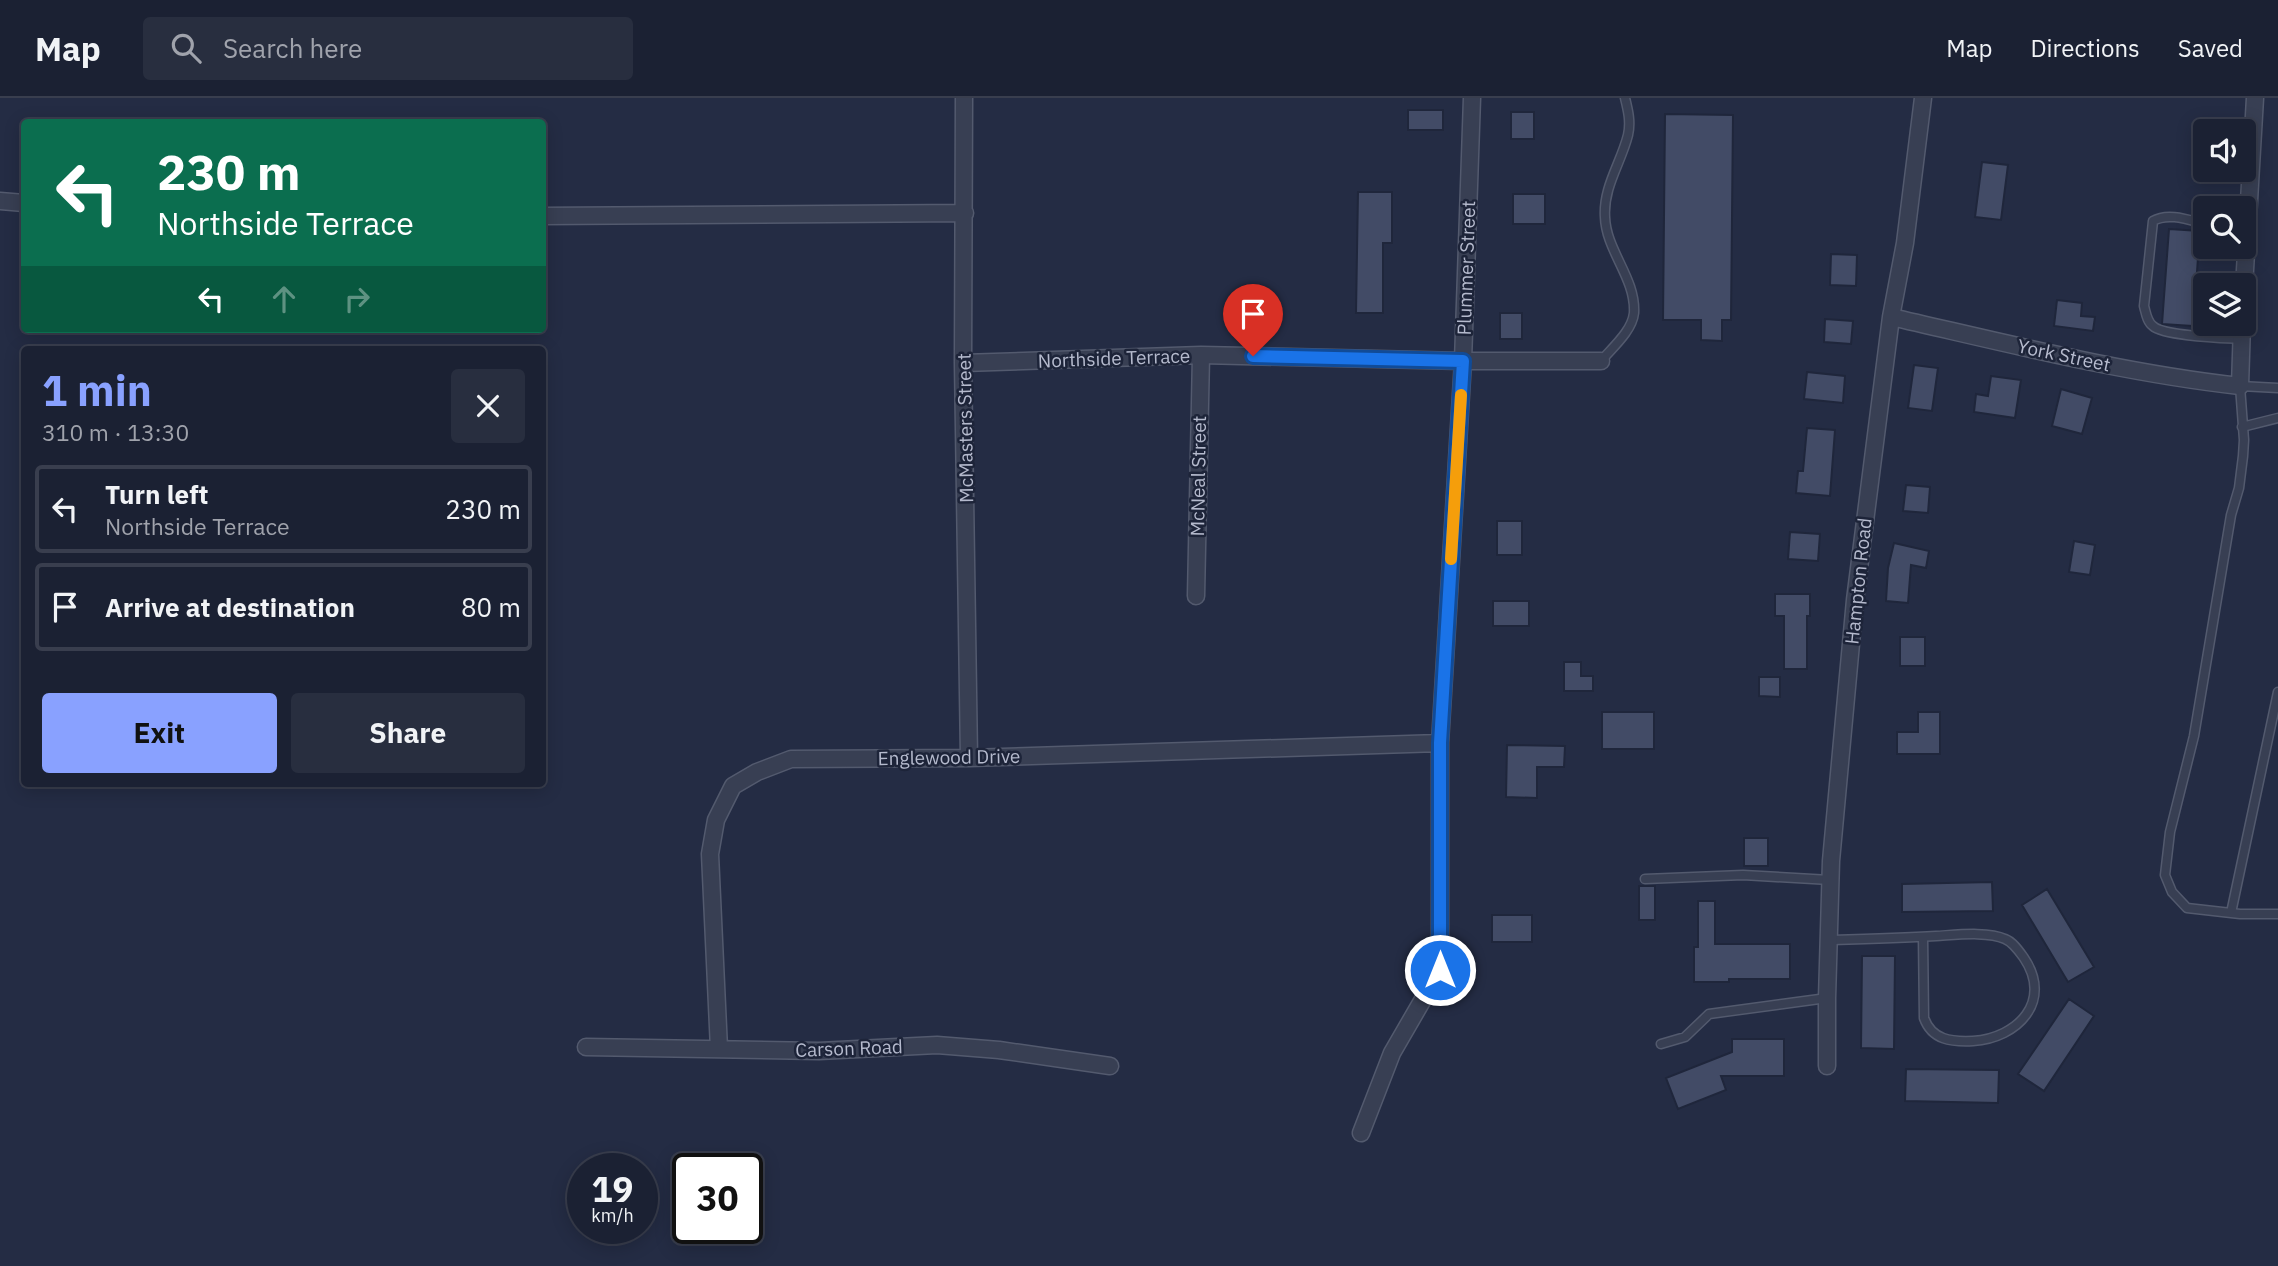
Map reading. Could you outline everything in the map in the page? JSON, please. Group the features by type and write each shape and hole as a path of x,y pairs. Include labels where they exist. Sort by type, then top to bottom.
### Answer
{"street":[{"name":"McMasters Street","path":"964,98 963,363 969,758"},
{"name":"Plummer Street","path":"1361,1133 1392,1053 1440,970 1440,743 1463,361 1472,98"},
{"name":"Hampton Road","path":"1827,1066 1830,880 1855,600 1891,317 1905,243 1923,98"},
{"path":"2248,196 2255,98"},
{"path":"0,201 21,204"},
{"path":"546,216 965,213"},
{"name":"York Street","path":"1891,317 2106,365 2185,380 2239,386"},
{"path":"2239,386 2242,336"},
{"name":"Northside Terrace","path":"963,363 1201,355 1601,361"},
{"name":"McNeal Street","path":"1196,596 1201,355"},
{"name":"Englewood Drive","path":"719,1049 710,854 716,820 733,786 757,772 791,760 969,758 1440,743"},
{"name":"Carson Road","path":"586,1047 820,1051 937,1045 999,1050 1110,1066"}],"lane":[{"path":"1601,361 1626,332 1633,317 1634,299 1609,238 1605,219 1605,199 1628,135 1630,116 1625,98"},
{"path":"2193,221 2167,216 2153,221 2144,306 2151,325 2156,329 2179,334 2193,333"},
{"path":"2278,388 2239,386 2244,456 2231,515 2194,736 2170,832 2165,875 2172,892 2187,908 2278,914"},
{"path":"2242,427 2278,418"},
{"path":"2231,913 2278,692"},
{"path":"1645,879 1743,875 1830,880"},
{"path":"1829,940 1968,935 2006,939 2016,947 2033,975 2036,990 2031,1007 2010,1030 1997,1038 1971,1041 1934,1035 1928,1029 1924,1018 1923,937"},
{"path":"1661,1044 1685,1037 1709,1014 1826,998"}],"building":[{"path":"1408,110 1443,110 1443,130 1408,130"},
{"path":"1511,112 1534,112 1534,139 1511,139"},
{"path":"1665,114 1733,115 1731,320 1722,320 1722,341 1701,340 1701,320 1663,320"},
{"path":"1982,162 2008,165 2001,220 1975,217"},
{"path":"1358,192 1392,192 1392,243 1383,243 1383,313 1356,313"},
{"path":"1513,194 1545,194 1545,224 1513,224"},
{"path":"2169,229 2193,231 2193,259 2198,259 2197,273 2193,273 2193,326 2162,324"},
{"path":"1831,254 1857,255 1856,286 1830,285"},
{"path":"2057,300 2082,303 2081,316 2095,317 2093,331 2054,326"},
{"path":"1500,313 1522,313 1522,339 1500,339"},
{"path":"1825,319 1853,321 1851,344 1824,342"},
{"path":"1914,365 1938,368 1932,411 1908,408"},
{"path":"1807,372 1845,376 1843,403 1804,399"},
{"path":"1991,376 2021,380 2015,418 1974,412 1976,394 1988,396"},
{"path":"2061,389 2092,398 2082,434 2052,426"},
{"path":"1807,428 1835,430 1830,496 1796,493 1798,471 1803,471"},
{"path":"1906,485 1930,487 1928,513 1903,511"},
{"path":"1497,521 1522,521 1522,555 1497,555"},
{"path":"1790,532 1820,534 1818,561 1788,559"},
{"path":"2074,541 2095,545 2090,575 2069,572"},
{"path":"1894,543 1929,551 1926,568 1911,565 1908,603 1886,601 1888,568"},
{"path":"1775,594 1810,594 1810,616 1807,616 1807,669 1784,669 1784,616 1775,616"},
{"path":"1493,601 1529,601 1529,626 1493,626"},
{"path":"1900,637 1925,637 1925,666 1900,666"},
{"path":"1564,662 1581,662 1581,676 1593,676 1593,691 1564,691"},
{"path":"1759,677 1780,677 1780,697 1759,696"},
{"path":"1602,712 1654,712 1654,749 1602,749"},
{"path":"1918,712 1940,712 1940,754 1897,754 1897,732 1918,732"},
{"path":"1507,745 1565,746 1564,767 1537,767 1537,798 1506,797"},
{"path":"1744,838 1768,838 1768,866 1744,866"},
{"path":"1992,882 1993,911 1902,912 1902,884"},
{"path":"1639,886 1655,886 1655,920 1639,920"},
{"path":"2047,889 2094,967 2068,982 2022,905"},
{"path":"1698,901 1715,901 1715,944 1790,944 1790,979 1694,982 1694,947 1698,947"},
{"path":"1492,915 1532,915 1532,942 1492,942"},
{"path":"1862,956 1895,956 1894,1049 1861,1048"},
{"path":"2069,999 2094,1016 2044,1091 2018,1074"},
{"path":"1732,1039 1784,1039 1784,1076 1721,1076 1726,1090 1678,1109 1666,1078 1732,1052"},
{"path":"1906,1069 1999,1070 1998,1103 1905,1101"}],"slow traffic":[{"path":"1451,559 1461,395"}],"route":[{"path":"1253,356 1463,361 1440,743 1440,970"}]}
